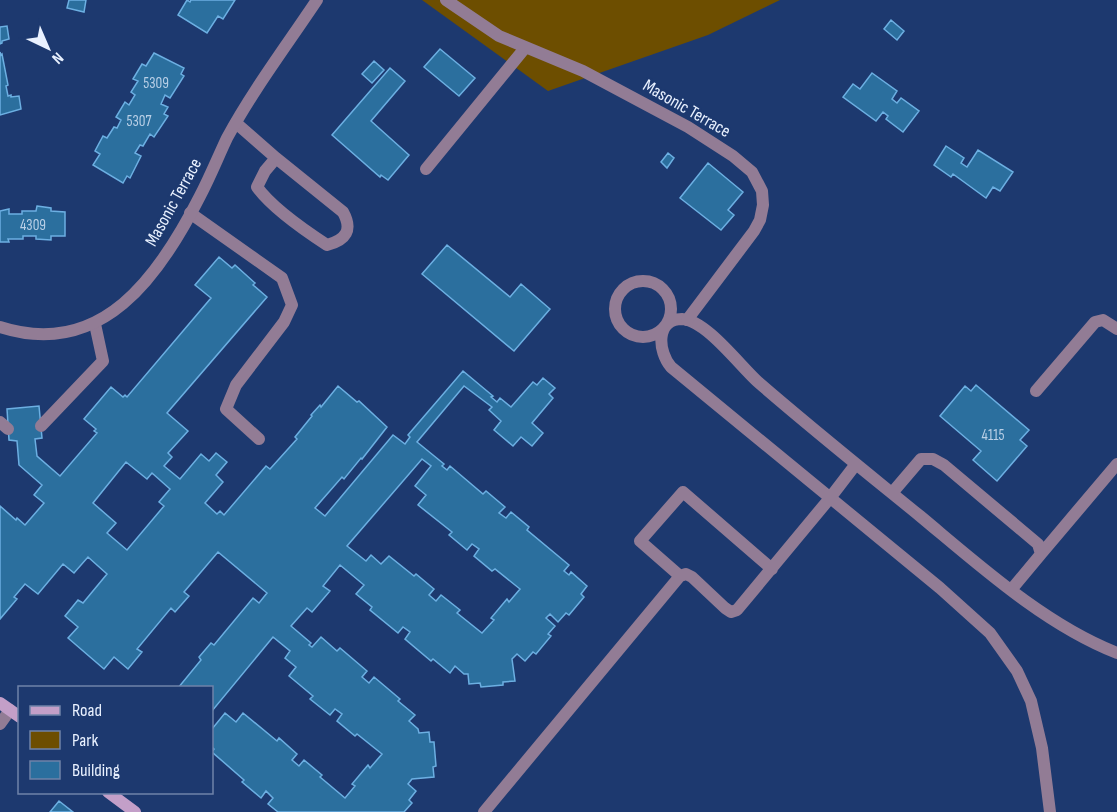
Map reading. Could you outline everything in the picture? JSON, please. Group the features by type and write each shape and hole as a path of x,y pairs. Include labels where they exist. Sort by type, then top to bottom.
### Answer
{"main road":[{"path":"111,794 135,812"}],"street":[{"name":"Masonic Terrace","path":"0,327 39,334 72,331 95,324 108,317 141,286 170,248 236,123 317,0"},
{"name":"Masonic Terrace","path":"446,0 499,36 583,71 688,127 733,156 752,172 762,191 763,205 760,220 687,320"},
{"path":"426,169 525,48"},
{"path":"236,123 343,212 348,220 347,231 338,242 327,245 256,187 276,158"},
{"path":"190,213 282,278 291,305 284,322 236,386 226,409 259,439"},
{"path":"1050,812 1038,723 1026,689 990,633 940,588 671,367 665,360 661,337 664,327 669,319 670,302 661,287 645,281 636,282 621,291 615,307 619,324 625,330 641,337 650,336 664,327 671,321 694,321 709,332 747,372 1011,590 1091,643 1117,653"},
{"path":"1036,392 1095,322 1103,320 1117,328"},
{"path":"41,426 103,361 95,324"},
{"path":"892,494 921,459 933,459 944,465 1038,544 1041,554"},
{"path":"484,812 680,576 686,574 692,577 725,608 731,612 737,610 856,464"},
{"path":"1011,590 1117,464"},
{"path":"680,576 640,542 683,492 772,569"},
{"path":"0,724 10,710"}],"green space":[{"path":"422,0 780,0 708,35 548,91"}],"building":[{"path":"69,0 86,0 84,12 67,8"},
{"path":"187,0 190,2 191,0 235,0 223,19 218,16 207,33 178,15"},
{"path":"891,20 904,31 897,40 884,29"},
{"path":"7,26 9,39 0,44 0,27"},
{"path":"440,49 475,78 459,96 424,67"},
{"path":"0,52 8,85 6,86 8,96 19,96 21,109 0,115"},
{"path":"154,53 184,68 181,74 184,76 170,98 165,95 161,104 168,107 164,114 168,116 154,137 150,134 143,146 140,145 135,153 141,156 130,178 127,176 123,183 93,165 100,154 95,151 103,136 107,138 114,127 117,128 121,120 116,117 125,102 129,105 135,95 131,92 138,81 133,79 142,64 146,66"},
{"path":"374,61 384,70 372,83 362,74"},
{"path":"390,68 405,81 371,121 409,155 388,180 381,175 380,177 332,135"},
{"path":"872,73 897,91 892,99 897,103 901,98 919,111 903,132 886,119 888,116 883,112 876,121 843,97 853,84 860,89"},
{"path":"946,146 964,158 961,163 967,167 978,150 1013,172 1000,191 993,187 986,198 953,174 951,177 934,165"},
{"path":"668,153 674,158 667,168 661,162"},
{"path":"708,163 743,192 728,210 734,215 721,230 680,198"},
{"path":"37,206 51,208 51,211 65,212 65,236 51,236 51,240 36,239 36,236 23,236 23,239 8,239 9,242 0,242 0,211 9,209 9,214 22,214 22,211 36,211"},
{"path":"447,245 510,297 521,284 550,309 514,351 422,274"},
{"path":"219,257 232,268 235,265 267,297 167,413 188,431 168,453 172,457 164,466 180,479 201,454 209,461 216,453 227,462 216,475 223,482 205,503 217,514 220,511 224,515 266,466 270,469 297,439 295,437 311,415 320,405 321,407 338,386 357,402 359,401 387,427 362,459 344,479 342,477 315,508 325,516 393,435 405,444 410,437 408,435 463,371 497,402 500,398 511,407 533,382 537,385 543,378 555,388 549,394 553,398 532,423 543,433 532,446 521,437 513,446 494,430 501,421 489,410 492,407 464,386 417,442 444,464 442,466 447,470 450,466 483,494 486,491 505,507 499,513 506,518 511,512 529,527 527,530 569,565 564,571 569,575 571,572 587,586 581,594 584,597 569,615 566,613 558,622 550,614 546,618 555,626 548,634 551,636 536,654 533,652 525,661 517,654 512,659 515,681 503,682 503,685 481,687 480,683 469,684 468,674 464,674 455,666 450,673 433,659 431,661 405,639 410,632 403,627 398,633 370,610 372,607 356,594 364,585 340,565 323,586 330,591 312,612 307,608 291,626 311,643 309,645 312,647 321,637 337,651 340,648 367,671 362,677 369,683 374,677 415,715 409,721 419,733 429,732 430,742 434,742 436,766 433,767 434,777 412,779 408,784 416,791 409,800 412,803 404,812 278,812 268,804 273,798 266,791 261,798 213,753 213,728 225,713 236,722 243,713 277,741 279,738 297,754 292,760 299,766 304,760 345,798 355,786 352,784 368,765 370,768 382,754 337,721 342,714 335,709 330,715 310,699 313,696 289,676 296,667 285,658 290,651 273,637 213,710 213,686 180,686 201,660 199,657 211,643 214,645 253,598 259,603 267,593 218,552 184,592 189,596 175,612 171,608 137,649 142,652 128,669 114,657 104,669 68,638 78,627 65,616 78,600 83,603 107,574 88,557 74,573 63,564 38,594 25,584 14,597 17,599 0,619 0,506 25,525 44,503 34,495 42,485 19,465 17,441 9,440 7,409 39,406 42,438 35,439 37,456 60,476 97,433 94,431 96,429 84,419 111,387 123,397 125,395 127,397 211,298 195,285","holes":["422,459 431,466 415,486 426,495 418,505 452,532 449,535 467,550 472,544 479,549 474,556 520,589 509,602 507,599 491,618 494,620 482,633 457,613 460,610 441,595 436,601 429,595 434,589 389,556 381,564 371,555 366,561 347,546","126,462 147,479 152,473 170,489 159,502 164,506 127,550 107,533 116,523 93,503"]},
{"path":"976,385 1029,430 1020,440 1027,446 997,481 973,460 981,451 940,416 965,386 971,391"},
{"path":"59,801 73,812 50,812"}]}
